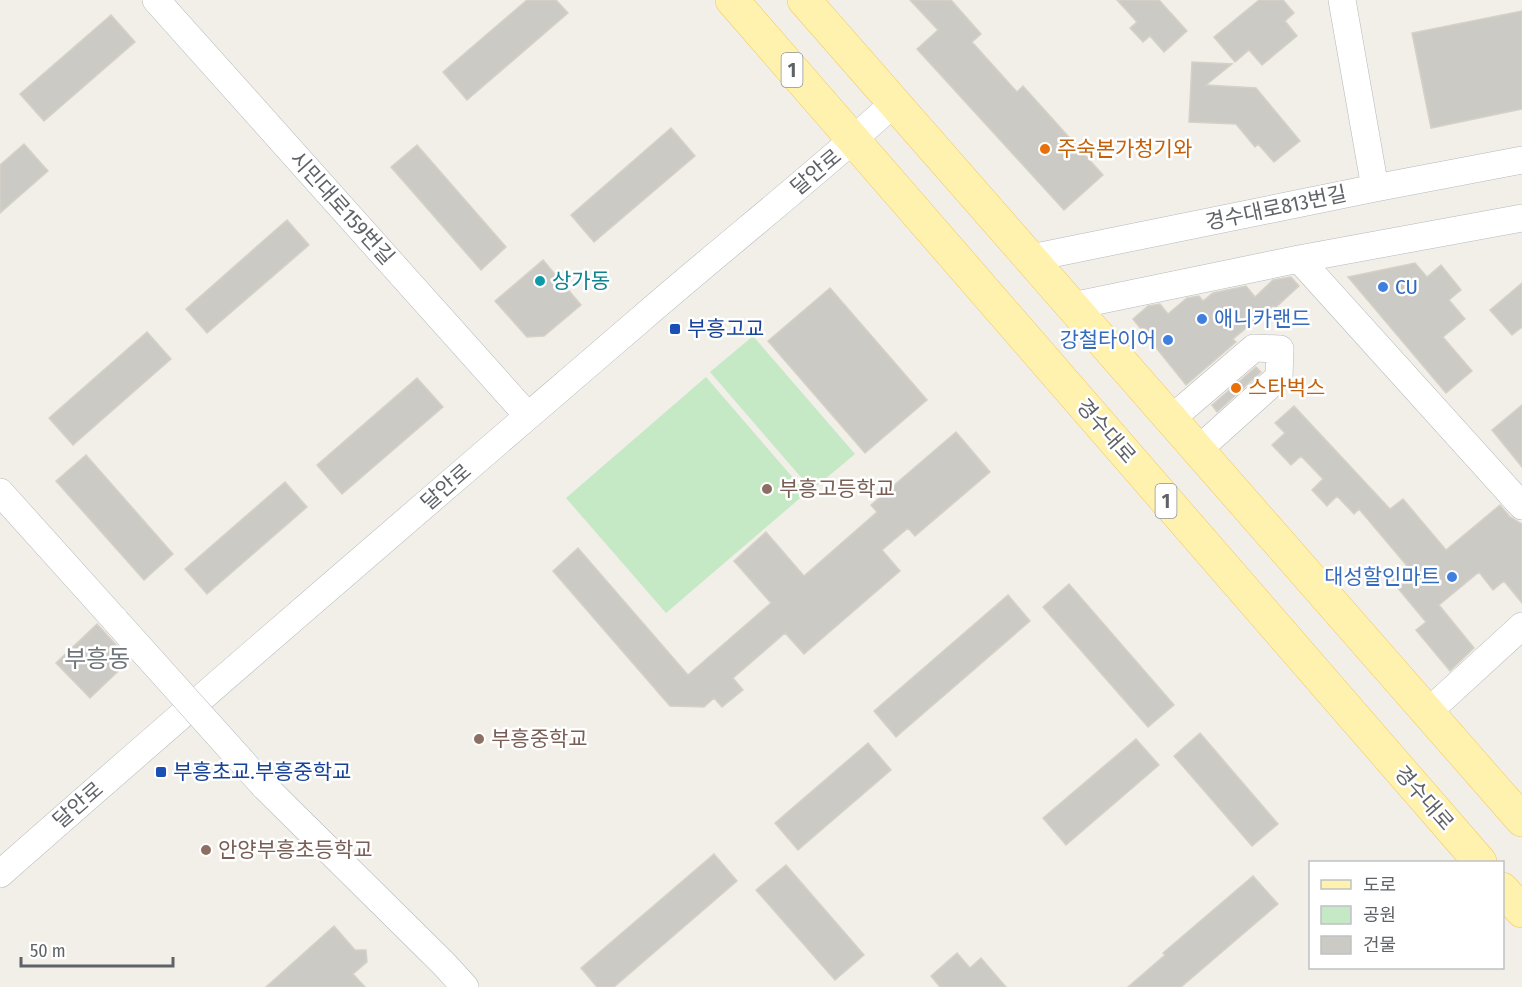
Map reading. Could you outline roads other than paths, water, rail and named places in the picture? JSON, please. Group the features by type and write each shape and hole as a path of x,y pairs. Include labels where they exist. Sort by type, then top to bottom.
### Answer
{"main road":[{"name":"경수대로","path":"732,0 1479,861"},
{"path":"804,0 1522,820"},
{"path":"1504,890 1522,911"}],"street":[{"name":"시민대로159번길","path":"156,0 528,416"},
{"path":"1342,0 1375,188"},
{"name":"달안로","path":"0,874 199,699 894,103"},
{"name":"경수대로813번길","path":"1031,258 1522,160"},
{"path":"1072,306 1522,218"},
{"path":"1299,260 1522,506"},
{"path":"1171,419 1254,348 1280,349 1280,377 1198,450"},
{"path":"0,492 264,786 465,987"},
{"path":"1428,712 1522,626"}],"place":[{"name":"주숙본가청기와","path":"1045,149"},
{"name":"상가동","path":"540,281"},
{"name":"CU","path":"1383,287"},
{"name":"애니카랜드","path":"1202,319"},
{"name":"부흥고교","path":"675,329"},
{"name":"강철타이어","path":"1168,340"},
{"name":"스타벅스","path":"1236,388"},
{"name":"부흥고등학교","path":"767,489"},
{"name":"대성할인마트","path":"1452,577"},
{"name":"부흥중학교","path":"479,739"},
{"name":"부흥초교.부흥중학교","path":"161,772"},
{"name":"안양부흥초등학교","path":"206,850"}],"district":[{"name":"부흥동","path":"97,659"}]}
